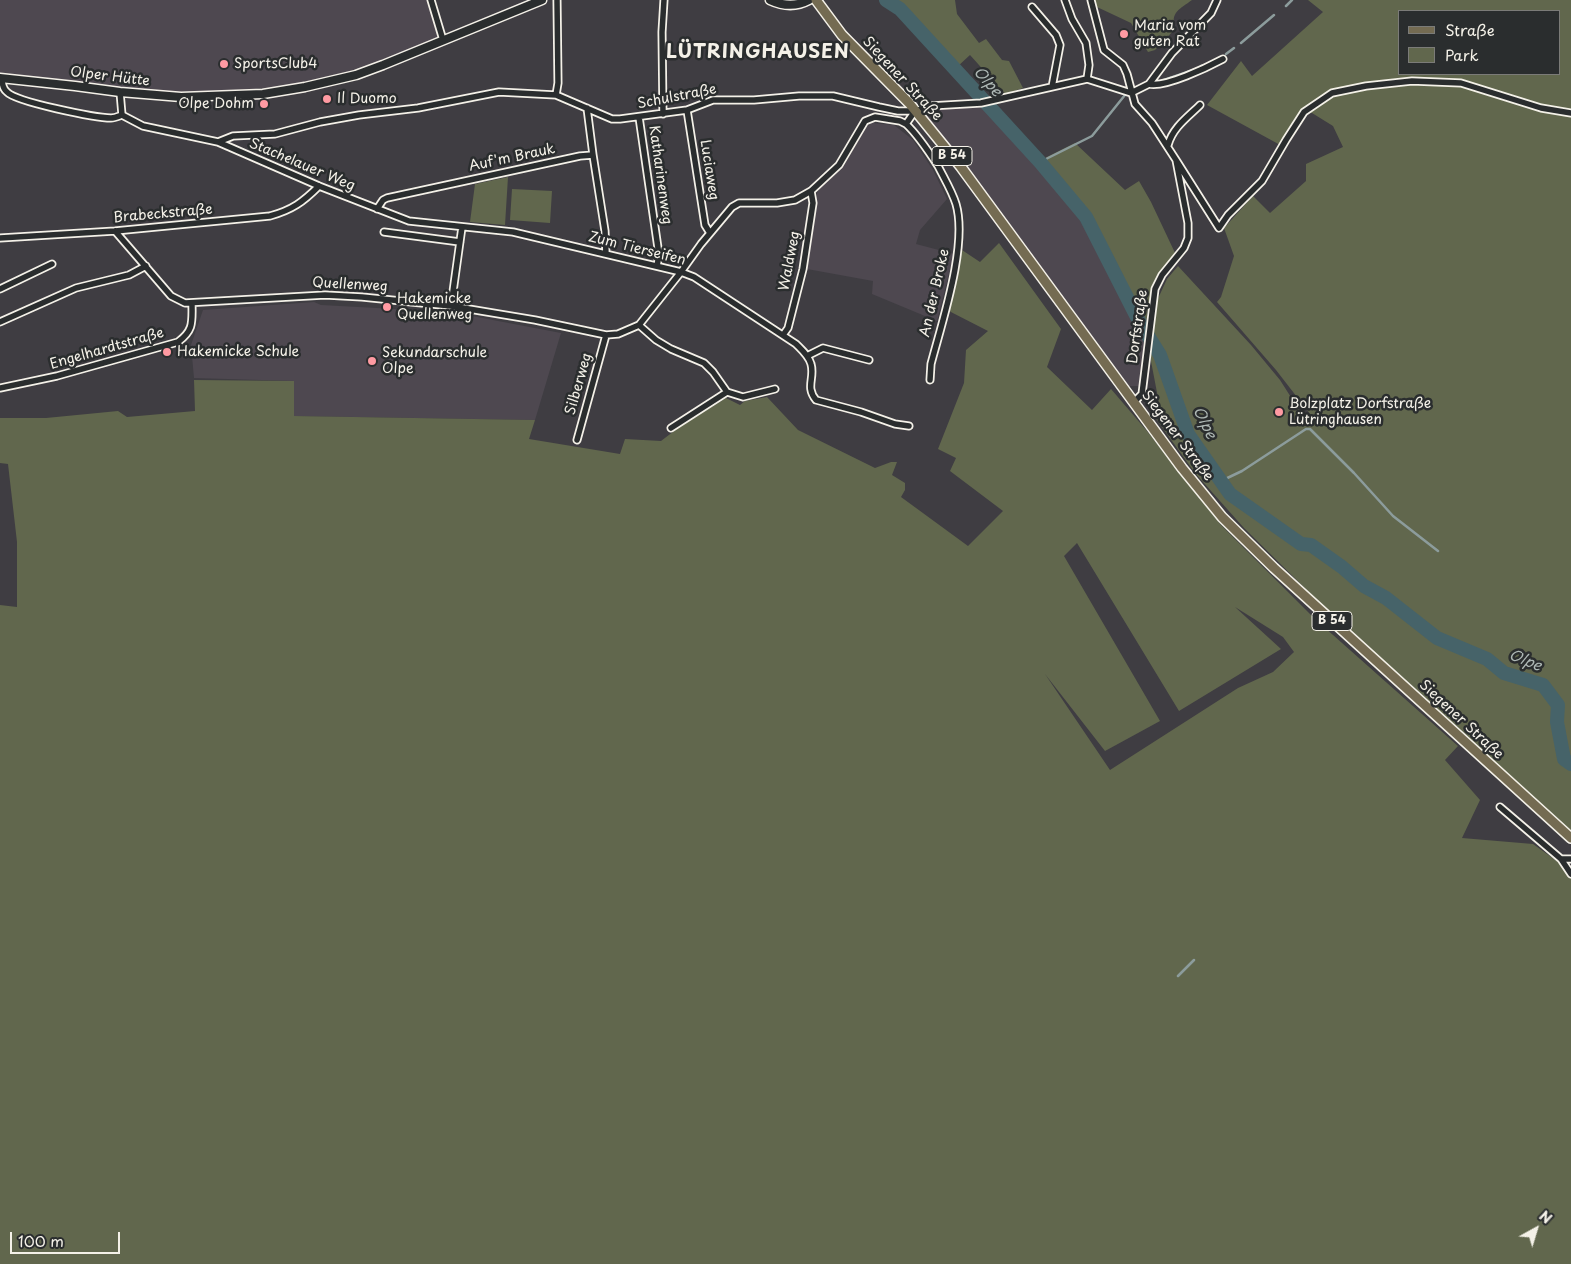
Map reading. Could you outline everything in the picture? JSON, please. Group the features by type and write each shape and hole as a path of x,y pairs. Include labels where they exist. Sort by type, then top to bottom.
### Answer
{"main road":[{"name":"Siegener Straße","path":"816,0 842,34 916,111 962,167 1209,501 1242,537 1571,838"}],"street":[{"path":"431,0 442,40 542,0"},
{"path":"556,95 558,83 557,0"},
{"path":"663,114 662,32 664,0"},
{"path":"770,0 792,6 809,0"},
{"path":"1065,0 1072,19 1086,43 1089,65 1087,79"},
{"name":"Dorfstraße","path":"1091,0 1104,50 1123,65 1136,104 1168,145 1176,160 1188,224 1188,238 1184,248 1158,281 1153,298 1142,394 1134,402"},
{"path":"1149,84 1172,53 1212,13 1217,0"},
{"path":"1032,6 1056,35 1060,45 1052,87"},
{"name":"Olper Hütte","path":"1,78 180,97 263,94 356,75 442,40"},
{"path":"775,389 748,397 727,392 704,363 671,349 656,340 639,325 732,207 739,203 777,204 795,200 811,191 839,165 865,121 875,117 900,121 906,124 916,111 930,106 981,103 1087,79 1131,93 1149,84 1160,84 1192,74 1223,58"},
{"path":"1,78 6,92 19,100 62,110 111,118 122,115 120,92"},
{"path":"1176,160 1219,228 1228,215 1262,181 1304,112 1332,93 1366,86 1412,81 1460,83 1541,108 1571,113"},
{"name":"Schulstraße","path":"218,142 233,136 275,134 330,120 418,108 500,92 556,95 612,119 687,110 713,100 754,100 799,96 833,96 879,107 916,111"},
{"path":"1168,145 1173,133 1200,105"},
{"path":"587,108 605,231 606,254"},
{"name":"Luciaweg","path":"687,110 704,225 710,233"},
{"name":"Stachelauer Weg","path":"122,115 143,126 218,142 319,186 409,221"},
{"name":"Katharinenweg","path":"639,117 659,255 657,266"},
{"name":"An der Broke","path":"906,124 933,159 943,176 956,204 958,224 958,249 930,380"},
{"name":"Auf'm Brauk","path":"377,209 383,200 388,198 580,156 593,155"},
{"name":"Brabeckstraße","path":"0,238 115,231 270,216 294,208 319,186"},
{"name":"Waldweg","path":"784,335 788,328 803,269 813,203 811,191"},
{"name":"Zum Tierseifen","path":"409,221 512,232 681,272 694,278 784,335 807,356"},
{"path":"451,306 462,227"},
{"name":"Quellenweg","path":"115,231 171,296 181,302 192,304 326,295 451,306 535,320 606,335 618,334 639,325"},
{"path":"384,232 460,242"},
{"path":"0,289 52,264"},
{"path":"0,322 76,288 130,276 146,266"},
{"name":"Engelhardtstraße","path":"0,388 57,376 178,342 187,335 192,324 192,304"},
{"name":"Silberweg","path":"577,440 606,335"},
{"path":"869,360 824,348 807,356 811,365 811,394 816,400 862,412 895,424 909,426"},
{"path":"671,428 727,392"},
{"path":"1500,807 1561,859 1571,874"},
{"path":"1561,859 1571,859"}],"shaded area":[{"path":"0,0 431,0 443,40 383,65 304,87 217,97 0,78"},
{"path":"984,106 1038,165 1079,218 1144,336 1141,386 1128,386 1047,275 925,115 929,110 936,107"},
{"path":"872,123 894,125 913,140 933,170 947,199 920,230 916,244 954,254 937,321 872,294 873,281 807,269 817,206 817,193 821,186 844,166 866,127"},
{"name":"Sekundarschule Olpe","path":"314,302 321,305 451,312 561,333 535,420 294,416 294,381 194,378 191,345 203,310"}],"green space":[{"path":"893,0 955,0 957,14 979,43 986,39 1002,60 1009,61 1023,88 1005,94 970,55 957,67 899,3"},
{"path":"1094,0 1192,0 1175,15 1175,29 1155,50 1148,52 1131,23 1097,7"},
{"path":"1308,0 1571,0 1571,834 1467,736 1320,603 1244,528 1195,473 1149,409 1159,403 1150,356 1155,305 1167,279 1178,266 1251,345 1280,380 1308,424 1314,419 1276,370 1217,302 1221,297 1234,256 1224,228 1253,196 1270,213 1306,181 1306,164 1343,147 1333,126 1312,113 1304,113 1282,146 1207,105 1241,61 1252,76 1323,12"},
{"path":"1075,143 1125,190 1139,181 1176,255 1160,273 1148,304 1146,328 1088,217 1041,162"},
{"path":"508,177 505,225 470,222 475,184"},
{"path":"512,189 552,191 550,223 510,220"},
{"path":"999,243 1061,329 1047,367 1092,410 1111,389 1147,431 1221,525 1315,619 1458,746 1445,760 1480,800 1462,838 1533,844 1571,871 1571,1264 0,1264 0,605 17,607 17,542 8,464 0,463 0,418 46,418 118,411 127,417 195,411 194,380 294,381 294,416 535,420 529,439 620,454 625,439 661,441 726,398 740,405 745,401 767,397 798,430 875,468 891,462 897,462 892,475 905,483 905,490 901,497 968,546 1003,511 950,471 956,458 938,449 964,383 966,350 988,331 947,310 962,250 980,262","holes":["1077,543 1179,711 1281,649 1235,607 1283,637 1294,652 1273,672 1238,688 1110,770 1045,674 1105,751 1160,721 1064,556"]}],"waterway":[{"name":"Olpe","path":"886,0 900,9 1040,162 1086,217 1140,323 1160,355 1188,434 1230,494 1301,544 1311,545 1342,567 1364,586 1386,598 1437,638 1487,659 1504,673 1543,685 1558,705 1557,722 1564,759 1571,764"},
{"path":"1286,6 1292,0"},
{"path":"1241,43 1274,15"},
{"path":"1226,54 1234,48"},
{"path":"1201,66 1208,64"},
{"path":"1161,81 1196,69"},
{"path":"1040,162 1092,136 1125,95"},
{"path":"1221,481 1242,471 1306,429 1310,429 1393,516 1438,551"},
{"path":"1178,976 1194,960"}],"place":[{"name":"Maria vom guten Rat","path":"1124,34"},
{"name":"SportsClub4","path":"224,64"},
{"name":"Il Duomo","path":"327,99"},
{"name":"Olpe Dohm","path":"264,104"},
{"name":"Hakemicke Quellenweg","path":"387,307"},
{"name":"Hakemicke Schule","path":"167,352"},
{"name":"Sekundarschule Olpe","path":"372,361"},
{"name":"Bolzplatz Dorfstraße Lütringhausen","path":"1279,412"}],"district":[{"name":"LÜTRINGHAUSEN","path":"758,53"}]}
